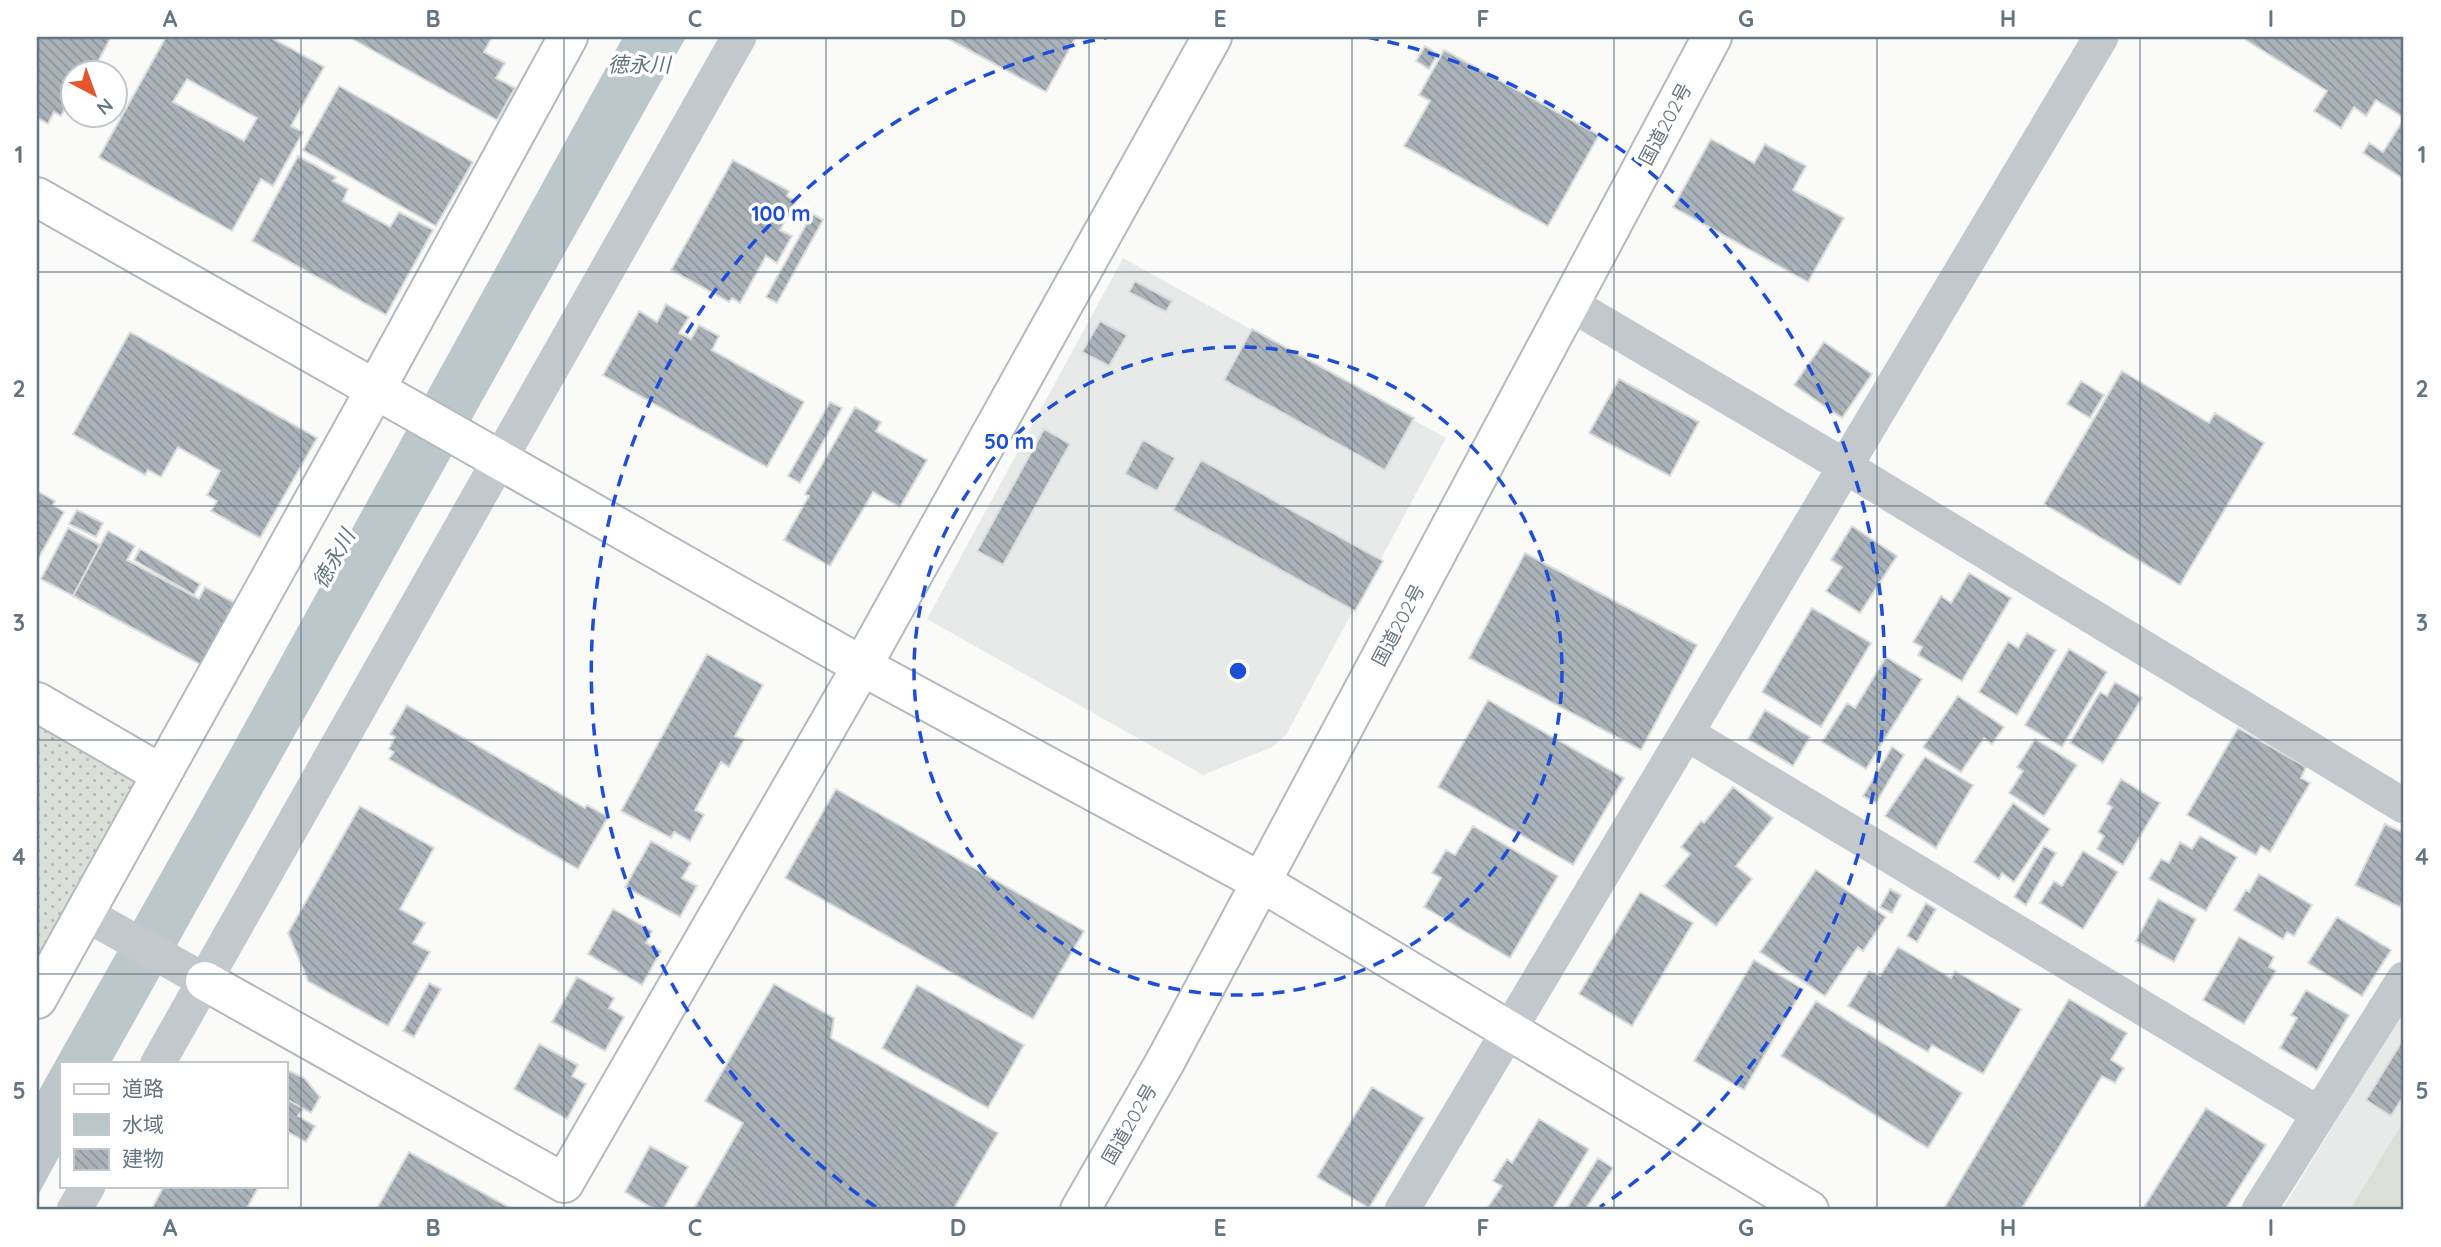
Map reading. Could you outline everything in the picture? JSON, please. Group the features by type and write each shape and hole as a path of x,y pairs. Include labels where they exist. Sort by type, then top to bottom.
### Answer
{"main road":[{"path":"37,999 568,37"},
{"path":"205,981 565,1183 862,666 1212,37"},
{"name":"国道202号","path":"1080,1210 1165,1062 1712,37"},
{"path":"37,197 862,666 1261,882 1809,1210"},
{"path":"37,702 161,774"}],"street":[{"path":"159,1062 739,37"},
{"path":"1402,1210 2101,37"},
{"path":"1569,303 1846,467 2404,806"},
{"path":"1686,733 2319,1114"},
{"path":"84,913 205,981"},
{"path":"2259,1210 2404,979"},
{"path":"74,1210 87,1188"}],"shaded area":[{"path":"1123,258 1446,438 1286,735 1272,747 1203,775 927,619"},
{"path":"37,702 161,774 37,974"},
{"path":"2404,1010 2404,1210 2282,1210"},
{"path":"2404,1120 2404,1210 2350,1210"}],"water":[{"name":"徳永川","path":"623,37 686,37 112,1062 60,1062 60,1155 37,1197 37,1094 228,754"}],"building":[{"path":"37,37 111,37 99,60 60,60 60,115 54,112 48,124 37,118"},
{"path":"166,37 270,37 324,67 291,126 303,132 273,186 261,179 232,231 99,157 114,130 130,130 130,101","holes":["187,79 257,118 244,141 173,102"]},
{"path":"349,37 492,37 484,52 505,63 496,78 515,88 497,120"},
{"path":"945,37 1076,37 1046,92"},
{"path":"2248,37 2404,37 2404,118 2376,100 2366,116 2354,107 2341,128 2314,111 2327,91 2246,40"},
{"path":"1425,46 1438,54 1429,69 1416,61"},
{"path":"1444,50 1599,135 1548,226 1404,146 1430,101 1419,95"},
{"path":"339,86 473,162 436,226 303,150"},
{"path":"2404,119 2404,179 2363,153 2369,143 2383,152"},
{"path":"1711,139 1754,163 1765,144 1806,166 1793,190 1844,218 1808,282 1673,207"},
{"path":"298,156 336,177 333,181 348,189 343,201 390,227 399,212 433,230 386,315 252,241"},
{"path":"733,160 789,191 787,196 796,201 780,230 792,236 777,263 766,256 740,303 732,298 729,302 671,270"},
{"path":"812,214 823,220 777,303 766,297"},
{"path":"1135,281 1172,301 1166,312 1129,292"},
{"path":"666,304 689,317 679,333 691,339 699,325 719,336 712,350 804,402 767,467 603,375 639,311 657,322"},
{"path":"1100,321 1127,335 1109,366 1082,352"},
{"path":"1252,329 1414,418 1385,470 1224,380"},
{"path":"130,332 317,438 260,538 211,511 217,501 207,495 220,471 178,447 161,477 148,470 145,475 73,434"},
{"path":"1824,342 1872,374 1842,418 1794,385"},
{"path":"2122,371 2209,423 2215,413 2264,443 2180,585 2044,504"},
{"path":"1619,379 1699,422 1670,476 1589,433"},
{"path":"2081,381 2104,395 2090,418 2067,404"},
{"path":"830,402 842,408 800,483 788,476"},
{"path":"855,407 881,422 876,431 927,460 900,507 873,492 830,566 784,540 809,496 805,494"},
{"path":"1044,429 1070,444 1003,565 977,551"},
{"path":"1143,440 1175,458 1157,491 1125,474"},
{"path":"1201,460 1383,561 1355,611 1173,510"},
{"path":"37,491 55,501 53,505 64,512 37,561"},
{"path":"77,510 103,523 96,537 69,524"},
{"path":"1852,526 1897,556 1860,613 1826,591 1842,567 1831,560"},
{"path":"68,528 100,545 73,596 41,579"},
{"path":"108,531 135,546 127,560 199,599 205,587 241,606 207,668 73,596"},
{"path":"140,549 200,584 194,595 134,560"},
{"path":"1525,553 1697,645 1641,750 1469,658"},
{"path":"1969,573 2011,598 1962,681 1918,655 1922,647 1913,642 1941,596 1951,603"},
{"path":"1812,608 1871,643 1821,727 1762,692"},
{"path":"2027,633 2056,650 2017,715 1979,692 2008,642 2018,648"},
{"path":"2069,649 2107,672 2062,747 2025,725"},
{"path":"707,654 763,685 735,736 744,740 729,767 721,762 695,810 704,815 690,841 674,832 671,838 621,811"},
{"path":"1886,657 1922,679 1866,769 1822,742 1847,703 1855,708"},
{"path":"2115,682 2142,698 2103,763 2070,743 2100,692 2107,696"},
{"path":"1958,696 2004,727 1992,744 1984,738 1961,772 1923,747"},
{"path":"1488,700 1624,778 1573,865 1438,787"},
{"path":"407,705 585,808 587,805 608,817 578,869 389,759 394,752 389,749 395,737 390,734"},
{"path":"1765,710 1810,737 1793,766 1748,739"},
{"path":"2238,728 2306,767 2301,778 2310,783 2270,852 2261,846 2256,855 2187,815"},
{"path":"2035,739 2077,765 2044,816 2009,793 2023,771 2017,767"},
{"path":"1892,747 1904,755 1876,803 1863,796"},
{"path":"1925,757 1973,785 1936,848 1885,816"},
{"path":"2121,779 2160,803 2123,865 2097,849 2104,836 2098,832 2112,807 2107,804"},
{"path":"1733,787 1773,818 1736,866 1752,879 1716,926 1664,886 1690,854 1681,847"},
{"path":"836,789 1084,931 1033,1019 785,878"},
{"path":"2013,803 2050,829 2014,882 2002,873 1999,879 1974,862"},
{"path":"360,806 434,848 400,909 425,923 413,943 430,952 388,1026 308,981 288,933"},
{"path":"2385,824 2404,833 2404,899 2400,907 2355,885"},
{"path":"1473,826 1558,876 1510,958 1424,907 1441,878 1432,873 1446,850 1455,855"},
{"path":"2200,836 2237,857 2206,911 2149,879 2161,859 2169,863 2180,842 2192,849"},
{"path":"651,841 691,863 682,878 697,886 680,917 625,887"},
{"path":"2044,846 2056,853 2026,905 2014,897"},
{"path":"2083,851 2118,872 2083,929 2040,903 2054,881 2062,886"},
{"path":"1816,870 1886,917 1863,951 1858,947 1825,996 1760,952"},
{"path":"2259,874 2312,905 2294,936 2287,932 2283,939 2234,910"},
{"path":"1890,889 1901,895 1892,913 1880,907"},
{"path":"1640,892 1693,923 1632,1026 1579,994"},
{"path":"2158,899 2196,919 2174,962 2136,941"},
{"path":"1926,903 1936,909 1917,942 1907,936"},
{"path":"613,909 652,931 646,943 661,951 642,985 588,954"},
{"path":"2337,917 2391,950 2362,996 2308,963"},
{"path":"2239,937 2274,957 2269,967 2276,971 2244,1024 2203,1000"},
{"path":"1898,947 1951,978 1955,971 2021,1009 1983,1074 1932,1045 1928,1052 1848,1006 1869,971 1880,976"},
{"path":"1754,960 1803,989 1744,1090 1694,1061"},
{"path":"577,977 614,998 609,1008 624,1017 605,1051 552,1022"},
{"path":"429,983 441,989 414,1037 403,1031"},
{"path":"774,984 834,1018 831,1038 998,1133 953,1210 693,1210 743,1123 705,1101"},
{"path":"917,985 1024,1045 988,1108 882,1048"},
{"path":"2306,990 2349,1015 2317,1070 2280,1048 2297,1018 2291,1015"},
{"path":"2069,999 2127,1033 2111,1060 2124,1068 2115,1083 2102,1076 2021,1210 1943,1210"},
{"path":"1816,1001 1962,1093 1928,1148 1781,1056"},
{"path":"2404,1038 2404,1095 2391,1116 2366,1100"},
{"path":"539,1044 578,1065 572,1076 586,1084 567,1119 514,1089"},
{"path":"287,1070 304,1078 320,1097 311,1113 287,1099"},
{"path":"1372,1087 1424,1118 1369,1208 1317,1177"},
{"path":"287,1099 303,1109 298,1116 315,1126 306,1142 288,1132 287,1134"},
{"path":"2206,1108 2266,1145 2225,1210 2142,1210"},
{"path":"1539,1119 1589,1149 1552,1210 1494,1210 1488,1207 1502,1186 1493,1181 1507,1159 1512,1163"},
{"path":"650,1146 688,1167 663,1210 656,1210 625,1192"},
{"path":"409,1152 512,1209 376,1210"},
{"path":"1598,1158 1613,1168 1585,1210 1566,1210"},
{"path":"163,1188 258,1188 246,1210 151,1210"}]}
